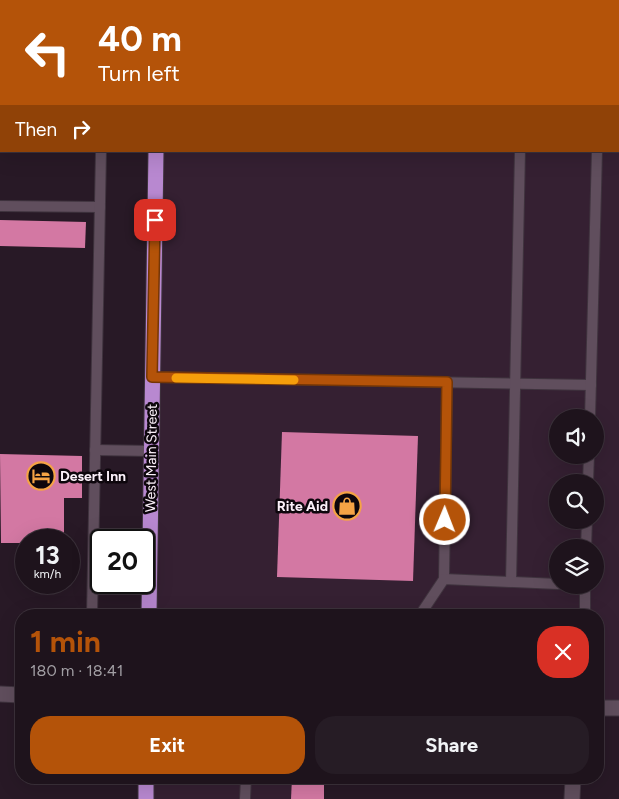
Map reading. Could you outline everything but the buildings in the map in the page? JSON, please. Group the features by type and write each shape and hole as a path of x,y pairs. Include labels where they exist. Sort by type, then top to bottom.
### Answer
{"highway":[{"name":"West Main Street","path":"149,609 156,152"},
{"path":"146,784 146,799"}],"street":[{"path":"0,694 15,695"},
{"path":"604,708 619,708"},
{"path":"572,799 573,784"}],"lane":[{"path":"92,609 102,152"},
{"path":"511,582 520,152"},
{"path":"590,409 597,152"},
{"path":"0,206 100,207"},
{"path":"152,377 591,384"},
{"path":"424,609 444,579 447,382"},
{"path":"96,450 151,451"},
{"path":"444,579 549,584"},
{"path":"585,594 585,609"},
{"path":"245,799 246,784"}],"shaded area":[{"path":"151,152 619,152 619,707 604,707 604,609 147,609 147,594 155,594 155,529 148,529"},
{"path":"145,784 320,784 321,799 145,799"}],"slow traffic":[{"path":"176,378 294,380"}],"place":[{"name":"Desert Inn","path":"41,476"},
{"name":"Rite Aid","path":"347,506"}],"route":[{"path":"155,220 152,377 447,382 445,520"}]}
